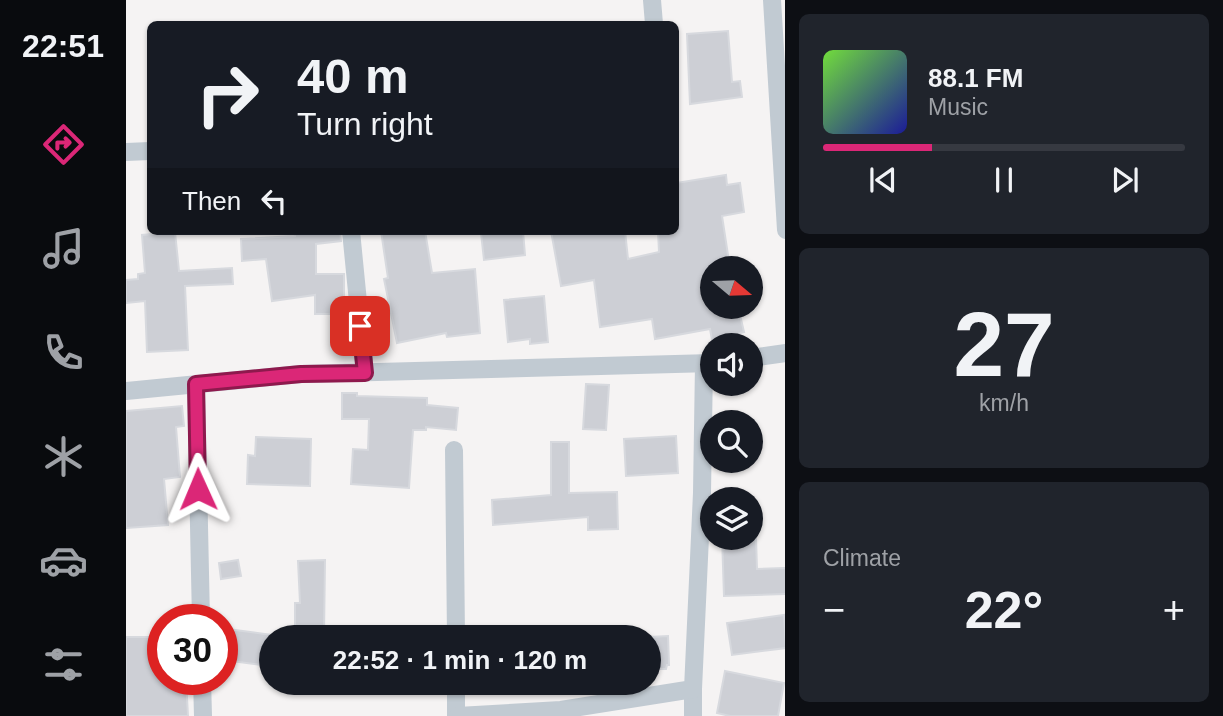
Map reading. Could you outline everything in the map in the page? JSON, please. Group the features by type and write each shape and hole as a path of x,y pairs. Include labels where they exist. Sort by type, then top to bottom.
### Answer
{"street":[{"path":"652,0 654,21"},
{"path":"772,0 785,214"},
{"path":"126,152 147,151"},
{"path":"351,235 365,373"},
{"path":"763,356 785,353"},
{"path":"126,391 301,374 700,364"},
{"path":"196,384 201,604"},
{"path":"693,716 707,396"},
{"path":"454,450 456,625"},
{"path":"456,695 457,716 561,710 693,689"},
{"path":"202,695 203,716"}],"building":[{"path":"728,31 732,82 740,81 742,97 690,104 687,34"},
{"path":"726,175 727,185 740,183 744,212 722,216 728,256 700,256 700,319 741,319 744,332 711,333 710,329 655,339 652,319 600,327 594,280 561,286 552,235 625,235 628,259 659,252 658,235 679,235 679,183"},
{"path":"142,235 175,235 179,271 232,268 233,284 185,286 188,350 147,352 145,301 126,303 126,280 138,279 138,274 145,273"},
{"path":"340,235 341,241 316,244 316,274 344,274 344,314 315,314 315,295 272,301 266,259 242,261 241,239"},
{"path":"382,235 426,235 432,273 475,269 480,333 447,337 446,333 397,343 384,279 388,278"},
{"path":"481,235 523,235 525,255 484,260"},
{"path":"544,296 548,342 530,344 530,339 508,342 504,300"},
{"path":"586,384 609,385 606,430 583,429"},
{"path":"342,393 357,393 357,396 427,398 427,405 458,408 456,430 426,427 426,430 413,430 409,488 351,484 353,449 368,450 369,419 342,419"},
{"path":"182,406 184,426 176,427 180,477 164,479 168,525 126,528 126,411"},
{"path":"676,436 678,473 626,476 624,439"},
{"path":"256,437 311,439 310,486 247,484 248,455 255,456"},
{"path":"551,442 569,442 569,493 617,492 618,529 588,530 588,517 493,525 492,500 551,495"},
{"path":"722,550 756,550 757,569 785,568 785,594 724,596"},
{"path":"238,560 241,576 221,579 219,563"},
{"path":"325,560 324,625 295,625 295,603 300,603 298,561"},
{"path":"784,615 785,648 732,655 727,623"},
{"path":"238,630 259,633 259,665 238,662"},
{"path":"661,636 668,636 669,665 666,669 661,669"},
{"path":"126,637 147,637 147,695 187,695 188,716 126,716"},
{"path":"725,671 784,683 778,716 730,716 717,713"}],"route":[{"path":"198,489 196,384 301,374 365,373 360,326"}]}
